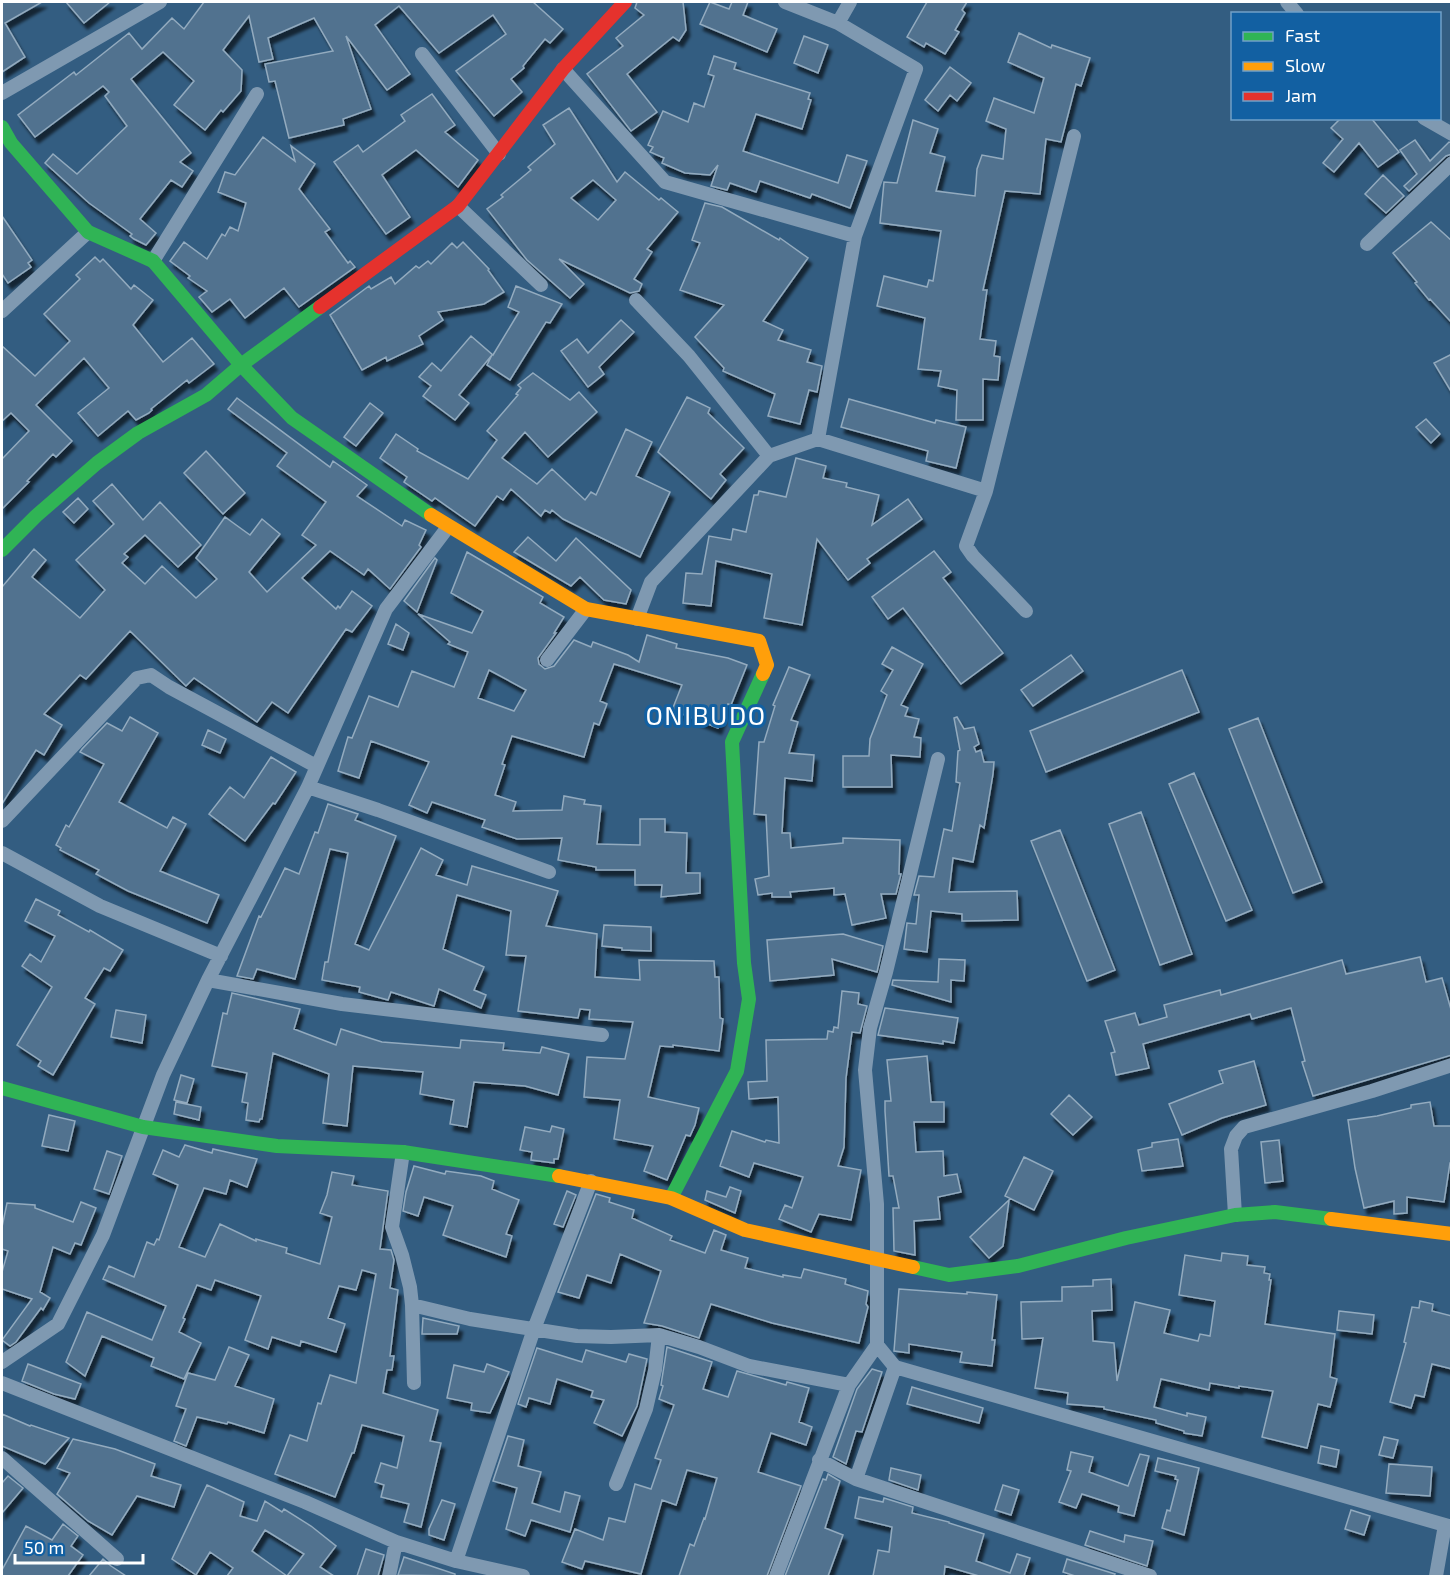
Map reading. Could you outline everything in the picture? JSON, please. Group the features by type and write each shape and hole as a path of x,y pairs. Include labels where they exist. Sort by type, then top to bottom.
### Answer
{"street":[{"path":"2,93 160,2"},
{"path":"2,550 36,516 97,463 138,433 206,395 241,365 458,206 562,69 625,2"},
{"path":"785,2 838,23 916,69 855,236 818,439"},
{"path":"838,23 850,2"},
{"path":"422,54 499,154"},
{"path":"562,69 665,182 855,236"},
{"path":"153,261 256,94"},
{"path":"1428,120 1452,134"},
{"path":"2,127 6,146 88,232 153,261 241,365 292,418 448,527 586,609 759,641 767,665 732,742 744,963 749,999 737,1071 671,1198"},
{"path":"1026,611 966,546 986,491 1074,136"},
{"path":"1367,244 1452,163"},
{"path":"458,206 541,285"},
{"path":"2,311 88,232"},
{"path":"636,300 689,356 769,456"},
{"path":"637,619 651,582 769,456 818,439 986,491"},
{"path":"2,1362 58,1324 103,1235 163,1075 208,980 308,787 386,609 448,527"},
{"path":"547,660 586,609"},
{"path":"2,821 137,678 151,675 169,687 316,766"},
{"path":"776,1576 849,1385 877,1344 877,1204 865,1070 870,1028 938,759"},
{"path":"308,787 549,872"},
{"path":"2,853 100,906 221,956"},
{"path":"208,980 342,1004 602,1035"},
{"path":"1235,1215 1231,1149 1236,1136 1244,1127 1372,1091 1452,1065"},
{"path":"2,1088 143,1127 277,1146 403,1152 591,1181 671,1198 745,1230 949,1275 1018,1266 1126,1238 1235,1215 1275,1212 1452,1234"},
{"path":"403,1152 392,1227 402,1255 412,1305 414,1383"},
{"path":"456,1561 534,1329 591,1181"},
{"path":"412,1305 470,1319 577,1336 610,1338 659,1335 699,1347 748,1366 849,1385"},
{"path":"616,1484 646,1409 655,1370 659,1335"},
{"path":"877,1344 895,1367 1448,1526 1436,1576"},
{"path":"856,1479 895,1367"},
{"path":"2,1383 294,1498 396,1542 456,1561 523,1576"},
{"path":"2,1458 117,1558"},
{"path":"819,1460 856,1479 1150,1576"},
{"path":"389,1576 396,1542"}],"building":[{"path":"2,2 42,2 5,23 25,57 2,72"},
{"path":"66,2 110,2 84,23"},
{"path":"204,2 533,2 563,29 550,43 545,39 523,66 524,68 511,79 522,92 494,116 456,71 506,34 493,15 439,53 399,6 375,25 410,74 387,90 346,36 371,109 343,119 344,125 289,138 275,81 269,82 265,64 333,51 314,18 268,38 273,59 259,62 249,16 223,50 242,70 241,91 223,112 221,110 205,130 174,105 194,81 163,52 131,79 191,153 180,162 193,171 182,187 171,180 140,219 156,233 146,245 134,239 130,236 132,234 89,203 45,163 53,154 77,174 127,126 105,96 109,92 103,86 35,137 18,115 74,72 76,75 129,33 142,49 172,18 184,29"},
{"path":"637,2 683,2 686,30 679,41 673,37 627,74 657,112 631,131 587,74 623,46 616,38 644,15 635,8"},
{"path":"710,2 729,9 732,2 748,2 743,15 777,29 767,52 700,24"},
{"path":"927,2 967,2 962,10 965,13 955,30 959,32 945,54 926,43 924,47 907,37"},
{"path":"1019,33 1051,48 1052,45 1090,58 1081,86 1076,84 1061,142 1046,139 1040,194 1005,191 983,290 987,290 980,339 996,341 994,356 1000,357 998,380 983,379 983,420 956,420 957,390 938,386 941,371 918,369 925,318 877,306 884,276 927,287 929,280 933,281 941,231 880,223 884,182 897,183 913,120 938,129 930,153 945,157 936,191 975,196 977,169 982,155 1003,159 1006,129 986,121 994,98 1034,113 1044,78 1008,62"},
{"path":"804,36 828,45 818,73 794,63"},
{"path":"714,56 736,63 734,69 810,93 808,99 811,100 802,129 756,114 743,151 838,183 847,155 867,161 850,208 812,194 810,198 760,181 756,192 730,183 727,190 711,186 718,165 710,175 685,173 662,163 664,158 650,152 653,147 648,145 663,111 688,122 694,103 704,107 714,76 708,74"},
{"path":"950,67 971,83 957,101 950,95 938,111 925,100"},
{"path":"432,94 455,125 445,132 478,160 458,187 416,150 382,175 410,217 386,234 334,162 358,145 363,152 405,121 401,115"},
{"path":"569,108 617,182 625,172 659,200 661,198 678,212 647,249 652,252 634,279 642,284 639,291 630,293 559,259 584,284 570,298 527,260 487,209 503,197 501,195 531,170 528,167 555,144 543,125","holes":["593,180 616,200 598,220 571,198"]},
{"path":"1339,120 1373,120 1399,152 1378,167 1359,143 1334,172 1323,163 1343,139 1331,128"},
{"path":"263,137 295,161 291,146 315,164 299,189 330,229 325,232 348,263 350,261 355,267 299,307 284,288 245,318 230,299 212,312 199,297 207,291 188,278 190,276 170,261 184,242 207,259 222,234 225,236 230,227 238,231 246,203 218,192 225,172 235,175"},
{"path":"1415,140 1430,161 1449,142 1452,143 1452,154 1446,156 1409,191 1404,186 1417,174 1400,150"},
{"path":"1383,175 1404,196 1386,213 1365,194"},
{"path":"705,203 722,207 779,240 780,238 808,258 763,321 783,330 778,340 811,350 807,362 822,366 817,392 809,390 800,424 768,416 775,394 723,371 724,368 695,337 724,305 680,290 700,243 692,240"},
{"path":"2,216 32,260 28,263 31,267 8,283 2,274"},
{"path":"1431,222 1452,241 1452,323 1429,300 1393,253"},
{"path":"463,242 489,269 504,292 484,304 438,312 443,320 419,336 423,344 387,361 386,357 362,370 330,315 369,286 371,289 391,277 395,284 416,266 419,268 428,261 431,264 452,243 457,248"},
{"path":"95,257 100,262 103,259 131,289 134,285 153,300 133,325 163,362 192,338 214,364 189,383 187,380 149,413 136,420 128,411 98,436 78,413 109,388 84,358 36,405 72,441 56,457 53,454 2,509 2,459 29,431 11,413 2,421 2,346 35,376 70,341 44,314 80,279 76,275"},
{"path":"516,286 562,304 550,323 546,322 510,380 487,365 492,355 459,395 469,403 455,420 423,396 431,386 419,377 432,363 441,371 471,336 493,355 519,312 508,307"},
{"path":"621,320 634,332 599,367 604,374 588,387 561,351 577,339 588,353"},
{"path":"1452,354 1452,393 1434,363"},
{"path":"533,373 570,400 579,392 597,412 548,457 525,432 502,458 537,484 552,469 585,500 591,492 596,495 626,429 652,442 636,476 670,492 640,557 563,519 552,510 550,513 545,510 541,516 511,489 503,500 497,496 475,526 435,498 432,501 404,482 407,477 380,458 396,434 418,449 417,451 468,479 497,440 487,431 518,395 516,394 521,388 518,385"},
{"path":"687,397 710,408 708,413 744,448 720,474 726,480 711,499 658,452"},
{"path":"237,398 330,467 333,461 367,485 357,496 402,526 405,520 426,530 419,545 421,547 390,589 368,569 364,575 330,551 302,578 336,609 338,606 340,608 352,591 372,606 352,632 346,629 288,713 272,702 257,722 194,678 186,686 130,631 86,679 80,675 44,714 62,725 44,755 36,750 2,804 2,587 34,549 46,560 32,577 80,618 105,590 76,560 114,524 93,501 112,484 143,520 160,502 201,545 178,567 145,535 124,554 128,557 122,563 145,584 162,566 196,598 217,579 196,558 225,517 250,535 262,519 280,534 249,572 267,592 316,545 302,535 326,502 277,466 287,453 228,409"},
{"path":"849,399 935,423 936,420 966,427 956,468 926,461 928,451 841,427"},
{"path":"370,403 383,413 356,446 344,437"},
{"path":"1426,419 1440,434 1431,443 1416,427"},
{"path":"206,451 245,493 223,514 184,473"},
{"path":"796,458 826,466 823,478 847,483 846,487 879,495 872,525 908,499 922,519 867,559 870,563 848,580 817,539 802,625 764,618 772,574 716,561 711,606 683,603 686,573 702,574 709,536 731,540 733,529 746,532 754,495 758,495 759,491 786,497"},
{"path":"78,498 88,509 74,523 63,512"},
{"path":"528,537 556,561 576,538 631,590 626,604 604,600 580,577 571,586 514,552"},
{"path":"934,551 951,572 943,578 1003,653 961,684 903,608 888,619 872,597"},
{"path":"467,552 543,597 540,603 564,617 554,633 556,633 538,658 539,664 545,669 554,666 574,640 591,647 593,642 628,655 639,662 647,635 677,644 676,648 728,658 747,665 731,705 728,704 718,728 672,710 682,685 614,664 600,701 607,704 599,725 594,723 584,757 512,736 502,764 505,765 495,795 516,802 513,811 562,810 564,796 585,800 584,804 601,806 597,844 640,845 640,819 665,819 665,832 687,833 686,873 700,873 700,893 661,897 662,885 635,885 635,870 596,870 596,867 558,860 562,838 517,839 482,827 485,820 432,802 427,813 409,805 429,762 371,741 359,778 338,771 348,737 352,738 369,696 398,707 412,671 454,687 468,652 448,644 450,642 418,614 472,633 483,611 451,593","holes":["489,670 526,690 514,711 478,698"]},
{"path":"435,558 437,560 417,612 404,601"},
{"path":"396,624 409,633 403,650 388,644"},
{"path":"892,647 923,664 901,705 908,708 905,716 919,719 914,737 921,738 920,757 891,755 892,787 843,787 843,756 869,756 870,739 887,695 881,691 893,670 882,664"},
{"path":"1071,655 1083,671 1033,706 1021,690"},
{"path":"789,667 810,675 791,720 798,722 789,753 814,755 812,781 785,778 782,833 790,833 791,848 843,843 843,838 900,840 899,874 901,874 896,894 881,894 886,918 852,925 845,894 834,895 834,888 790,892 791,897 772,897 772,893 758,895 755,879 769,876 766,815 754,814 759,742 764,742 775,706 773,705"},
{"path":"1182,670 1199,712 1046,772 1030,731"},
{"path":"130,717 158,733 119,802 167,828 173,817 186,824 160,871 219,895 207,923 128,891 96,874 99,870 60,850 61,848 56,845 66,825 69,827 104,764 80,752 107,723 122,731"},
{"path":"957,717 964,729 974,727 979,744 974,747 976,752 981,750 984,762 994,762 984,828 980,825 973,862 953,858 949,892 1017,891 1018,920 962,921 962,914 931,911 927,952 904,949 907,923 916,924 919,895 914,895 919,876 934,877 944,829 952,831 960,783 956,782 958,751 960,750 954,718"},
{"path":"1258,718 1322,882 1293,893 1229,729"},
{"path":"208,730 226,739 220,753 202,745"},
{"path":"271,757 296,772 275,804 273,803 245,841 209,814 230,787 244,798"},
{"path":"1194,773 1252,910 1226,921 1169,784"},
{"path":"328,804 358,814 355,820 396,836 355,944 369,950 421,848 443,860 436,875 467,885 472,866 558,891 546,926 597,934 595,977 640,980 639,960 714,961 715,977 719,977 720,1018 723,1019 719,1051 673,1045 673,1047 660,1046 648,1097 699,1108 695,1125 690,1136 686,1135 667,1180 644,1171 653,1146 614,1139 620,1100 584,1097 587,1057 625,1059 633,1022 589,1019 590,1010 580,1009 578,1018 518,1011 526,956 506,955 511,911 457,895 443,949 484,967 474,990 486,995 481,1008 439,989 434,1006 391,992 388,1000 359,992 360,987 322,980 325,962 328,962 348,853 330,849 295,979 257,969 253,979 237,976 259,916 261,917 285,868 299,874 315,832 318,833"},
{"path":"1141,812 1192,954 1160,965 1109,824"},
{"path":"1060,830 1115,970 1087,981 1031,841"},
{"path":"36,899 60,911 58,915 89,932 90,930 123,950 110,971 104,968 85,998 95,1004 53,1075 38,1066 41,1061 17,1045 52,987 22,966 30,954 41,962 55,936 25,921"},
{"path":"604,925 651,927 651,951 622,950 622,948 602,946"},
{"path":"843,934 883,946 877,972 832,959 834,975 770,981 767,940"},
{"path":"1420,957 1426,982 1442,978 1452,1013 1452,1055 1313,1096 1302,1062 1305,1061 1291,1008 1252,1019 1250,1014 1143,1044 1149,1068 1116,1075 1111,1053 1115,1052 1105,1021 1135,1013 1139,1025 1167,1017 1164,1005 1220,990 1221,995 1342,960 1346,974"},
{"path":"939,959 965,960 964,981 951,980 951,1002 892,985 893,980 938,982"},
{"path":"842,991 859,993 858,1004 867,1006 860,1033 852,1032 846,1078 844,1147 838,1166 861,1170 851,1220 819,1214 811,1232 779,1219 785,1205 792,1208 803,1177 754,1163 749,1177 720,1166 732,1131 765,1142 766,1140 779,1143 778,1097 749,1099 748,1082 767,1081 766,1040 827,1039 828,1031 833,1032 834,1027 838,1028"},
{"path":"232,993 300,1009 294,1029 336,1045 341,1029 382,1042 460,1048 461,1040 504,1043 503,1050 540,1053 542,1047 569,1054 558,1095 525,1086 474,1082 467,1127 450,1124 454,1100 420,1094 423,1072 353,1066 347,1126 323,1123 329,1074 273,1053 262,1119 259,1122 246,1120 248,1103 242,1102 247,1073 212,1066 223,1013 227,1014"},
{"path":"885,1008 958,1018 954,1043 943,1041 943,1044 878,1035"},
{"path":"116,1010 146,1015 142,1043 111,1037"},
{"path":"927,1056 931,1102 944,1102 944,1122 914,1122 916,1152 943,1151 944,1176 957,1174 961,1192 938,1197 940,1219 914,1221 915,1255 894,1251 893,1208 899,1208 893,1176 889,1176 885,1101 891,1101 887,1060"},
{"path":"1254,1061 1266,1105 1222,1118 1182,1135 1169,1104 1223,1083 1219,1071"},
{"path":"181,1075 194,1079 187,1103 174,1100"},
{"path":"1069,1095 1092,1117 1073,1135 1051,1114"},
{"path":"176,1102 201,1107 199,1120 174,1114"},
{"path":"1430,1102 1434,1126 1452,1126 1452,1163 1450,1163 1444,1202 1407,1197 1407,1213 1394,1214 1394,1201 1364,1208 1348,1120 1377,1116 1411,1108 1411,1105"},
{"path":"49,1115 75,1121 68,1151 42,1146"},
{"path":"552,1126 564,1129 558,1159 554,1159 554,1163 531,1160 532,1152 520,1150 525,1127 550,1132"},
{"path":"1178,1139 1183,1166 1142,1171 1138,1150 1152,1147 1152,1143"},
{"path":"1279,1140 1283,1181 1265,1183 1261,1142"},
{"path":"185,1145 212,1153 213,1149 257,1159 247,1187 230,1180 226,1194 204,1188 179,1247 205,1257 220,1224 256,1241 256,1239 287,1248 286,1253 320,1264 332,1217 320,1213 332,1172 354,1176 352,1185 388,1191 380,1249 391,1250 394,1260 390,1288 398,1290 390,1356 394,1356 392,1370 387,1370 383,1393 438,1410 430,1441 441,1443 421,1527 404,1522 409,1504 381,1497 384,1485 375,1482 381,1463 397,1468 404,1436 362,1425 354,1453 352,1453 335,1497 275,1474 290,1435 307,1441 318,1403 321,1404 330,1375 356,1383 376,1274 362,1270 356,1290 339,1286 328,1318 345,1324 336,1352 301,1341 300,1346 272,1337 268,1349 245,1340 261,1296 215,1280 211,1290 197,1285 183,1318 185,1319 179,1332 201,1343 184,1379 151,1366 154,1358 102,1336 85,1376 66,1362 87,1312 152,1340 166,1306 103,1279 109,1266 134,1277 147,1242 154,1245 157,1239 159,1240 178,1185 153,1174 163,1150 179,1157"},
{"path":"107,1151 122,1156 109,1194 94,1189"},
{"path":"1024,1157 1053,1171 1034,1210 1005,1196"},
{"path":"414,1166 445,1174 446,1171 481,1176 494,1181 492,1189 519,1200 506,1234 512,1236 506,1257 443,1235 453,1206 424,1197 418,1216 403,1211"},
{"path":"730,1187 741,1191 735,1213 705,1200 707,1191 726,1197"},
{"path":"567,1191 576,1195 563,1227 554,1224"},
{"path":"596,1194 610,1198 609,1202 634,1210 632,1218 672,1236 670,1240 705,1253 714,1230 726,1235 721,1250 748,1258 745,1268 783,1277 783,1275 801,1278 804,1269 846,1279 845,1284 868,1291 866,1304 868,1307 859,1343 772,1323 711,1304 699,1338 662,1326 644,1323 661,1271 620,1254 611,1283 587,1275 579,1298 558,1292"},
{"path":"1009,1200 1003,1246 989,1258 970,1237"},
{"path":"81,1202 96,1208 81,1245 75,1243 70,1254 53,1247 40,1292 50,1298 43,1310 41,1308 16,1342 10,1346 2,1340 32,1299 2,1289 2,1272 8,1251 2,1249 2,1227 7,1203 35,1205 35,1208 73,1222"},
{"path":"1222,1253 1248,1256 1247,1265 1265,1267 1264,1273 1270,1274 1265,1324 1335,1334 1330,1377 1337,1379 1330,1407 1318,1404 1307,1448 1262,1437 1273,1391 1210,1383 1209,1390 1161,1379 1154,1407 1187,1416 1187,1413 1206,1417 1202,1436 1184,1433 1184,1431 1156,1423 1156,1420 1104,1409 1104,1407 1067,1404 1068,1393 1035,1388 1043,1338 1022,1339 1021,1302 1062,1301 1062,1287 1093,1286 1093,1280 1111,1279 1112,1310 1092,1311 1093,1341 1114,1343 1117,1381 1135,1302 1170,1310 1164,1333 1198,1341 1200,1334 1210,1336 1215,1301 1179,1295 1185,1255 1221,1261"},
{"path":"899,1289 997,1295 992,1340 995,1340 992,1366 960,1362 962,1352 909,1344 909,1353 894,1351"},
{"path":"1420,1301 1433,1304 1432,1311 1452,1316 1452,1369 1432,1364 1424,1397 1415,1395 1411,1408 1390,1402 1406,1343 1404,1342 1412,1307 1419,1308"},
{"path":"1339,1311 1374,1315 1372,1334 1337,1330"},
{"path":"423,1318 459,1326 457,1334 422,1334"},
{"path":"229,1347 249,1355 235,1386 274,1399 264,1433 228,1422 227,1424 197,1417 186,1446 174,1441 186,1409 176,1406 188,1373 215,1380"},
{"path":"667,1347 712,1362 703,1389 728,1397 737,1371 786,1385 787,1382 809,1388 799,1422 812,1427 806,1445 771,1433 758,1472 801,1486 767,1576 679,1576 690,1544 694,1546 705,1519 717,1478 687,1470 676,1505 662,1500 641,1574 585,1561 582,1569 562,1562 575,1529 603,1540 609,1518 625,1522 635,1484 651,1489 661,1460 655,1458 674,1405 659,1399 663,1386 661,1385"},
{"path":"537,1348 582,1362 586,1350 626,1362 629,1354 647,1359 637,1406 622,1436 594,1423 604,1400 591,1397 593,1391 557,1379 550,1404 529,1398 526,1407 518,1404"},
{"path":"28,1364 81,1384 75,1399 54,1394 22,1381"},
{"path":"487,1364 509,1372 490,1413 471,1410 472,1403 447,1398 454,1365 484,1372"},
{"path":"872,1369 882,1372 862,1432 856,1431 846,1464 833,1457 857,1389"},
{"path":"912,1387 983,1408 979,1423 907,1404"},
{"path":"2,1414 30,1426 69,1438 45,1464 2,1446"},
{"path":"508,1436 524,1440 518,1466 541,1472 532,1503 560,1512 565,1492 580,1496 570,1532 531,1520 525,1536 506,1529 517,1488 493,1481"},
{"path":"1384,1437 1398,1440 1393,1458 1379,1455"},
{"path":"73,1439 115,1449 155,1464 151,1476 181,1485 174,1507 137,1496 112,1535 88,1521 57,1494 70,1473 57,1468"},
{"path":"1321,1446 1339,1450 1336,1467 1318,1463"},
{"path":"1071,1452 1093,1457 1089,1472 1128,1486 1140,1454 1149,1456 1134,1516 1118,1512 1119,1506 1082,1494 1076,1508 1059,1502 1071,1471 1067,1470"},
{"path":"1158,1458 1199,1468 1184,1535 1162,1528 1167,1510 1170,1511 1178,1480 1175,1479 1176,1476 1155,1471"},
{"path":"1389,1464 1432,1467 1430,1496 1386,1493"},
{"path":"891,1468 921,1475 918,1490 889,1480"},
{"path":"828,1474 840,1481 825,1528 843,1535 828,1576 785,1576 823,1479 826,1480"},
{"path":"8,1476 23,1488 2,1513 2,1483"},
{"path":"207,1485 244,1502 240,1516 257,1521 265,1501 282,1512 284,1509 311,1526 336,1546 320,1567 334,1576 287,1576 227,1576 233,1568 210,1552 196,1575 172,1559","holes":["265,1530 304,1554 287,1576 252,1551"]},
{"path":"1003,1485 1019,1490 1011,1515 995,1510"},
{"path":"859,1497 883,1502 884,1498 913,1507 912,1513 984,1534 976,1561 1010,1573 1017,1554 1030,1558 1024,1576 979,1576 945,1566 944,1576 873,1576 878,1550 889,1552 892,1527 855,1518"},
{"path":"442,1500 455,1504 444,1540 429,1535 429,1529"},
{"path":"1351,1510 1370,1516 1364,1535 1345,1529"},
{"path":"63,1524 78,1536 71,1546 83,1555 68,1576 2,1576 2,1570 26,1526 52,1540"},
{"path":"1090,1531 1124,1542 1125,1535 1153,1541 1147,1566 1085,1545"},
{"path":"366,1549 384,1555 378,1576 357,1576"},
{"path":"404,1557 455,1574 455,1576 398,1575"},
{"path":"103,1559 111,1566 126,1576 89,1576"},
{"path":"1067,1559 1115,1574 1114,1576 1075,1576 1063,1572"}],"traffic: fast":[{"path":"2,127 11,143 88,232 153,261 241,365 292,418 431,515"},
{"path":"2,550 36,516 97,463 138,433 206,395 241,365 320,307"},
{"path":"671,1198 737,1071 749,999 744,963 732,742 763,674"},
{"path":"2,1088 143,1127 277,1146 403,1152 559,1176"},
{"path":"913,1267 949,1275 1018,1266 1126,1238 1235,1215 1275,1212 1331,1219"}],"traffic: slow":[{"path":"431,515 586,609 759,641 767,665 763,674"},
{"path":"559,1176 671,1198 745,1230 913,1267"},
{"path":"1331,1219 1452,1234"}],"traffic: jam":[{"path":"320,307 458,206 563,69 625,2"}],"district":[{"name":"ONIBUDO","path":"706,716"}]}
